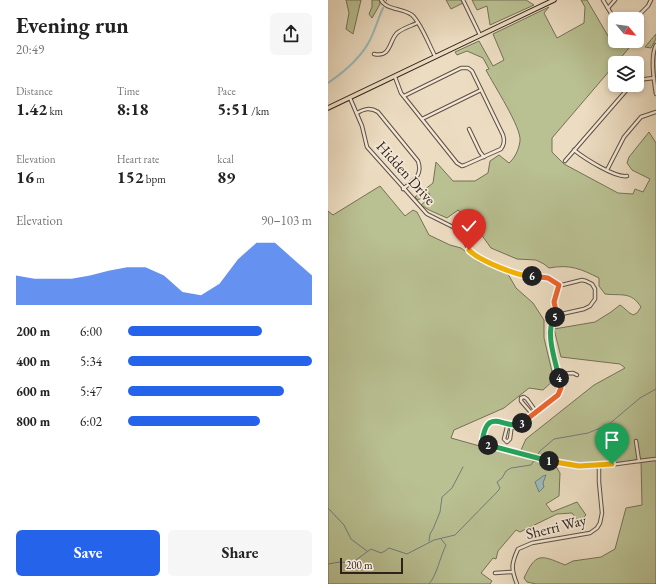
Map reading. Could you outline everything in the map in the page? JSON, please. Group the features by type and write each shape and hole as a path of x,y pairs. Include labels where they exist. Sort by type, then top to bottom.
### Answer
{"main road":[{"path":"328,108 554,0"}],"street":[{"path":"381,0 387,6 409,13 413,16 435,56"},
{"path":"463,0 480,35"},
{"path":"603,0 610,12"},
{"path":"608,8 615,0"},
{"path":"642,12 651,0"},
{"path":"374,54 378,55 385,52 389,48 397,33 417,23"},
{"path":"656,45 654,50 654,78 656,94"},
{"path":"395,76 398,86 404,96 457,163 462,166 465,165 501,149 503,146 504,139 472,71 468,68 461,68 404,96"},
{"path":"644,79 654,78"},
{"path":"422,119 481,90"},
{"path":"565,161 625,92"},
{"name":"Hidden Drive","path":"350,98 362,126 367,147 403,189 427,214 460,232 468,248 474,255 518,275 548,278 559,285"},
{"path":"357,113 368,109 374,109 378,112 418,160 420,167 418,174 414,180 403,189"},
{"path":"607,170 625,136 641,117 656,112"},
{"path":"469,129 484,157"},
{"path":"574,150 586,159 607,170 621,176 627,176"},
{"path":"557,315 554,302 559,285 582,280 594,286 596,296 594,302 590,306 584,309 557,315 551,323 549,333 561,388 558,395 521,424 497,421 488,424 484,430 482,443 553,462 579,466 598,466 656,459"},
{"path":"559,374 573,373 577,375"},
{"path":"533,415 521,401 521,398 527,398 537,412"},
{"path":"508,423 504,439 507,442 510,439 512,424"},
{"path":"636,441 639,461"},
{"name":"Sherri Way","path":"512,572 515,555 518,549 525,545 544,540 585,535 597,528 600,523 602,513 598,466"},
{"path":"495,573 512,572 517,584"}],"green space":[{"path":"346,0 361,0 353,34 346,29 349,13"},
{"path":"372,0 380,0 380,4 372,18 369,14 372,7"},
{"path":"446,0 462,0 463,3 451,9"},
{"path":"472,0 526,0 534,5 490,25 487,6 477,10"},
{"path":"581,0 587,0 608,36 608,48 629,48 622,56 608,56 608,73 552,138 552,152 564,164 618,193 633,194 635,189 643,192 650,179 632,170 627,163 629,157 649,132 656,143 656,584 536,584 527,582 524,578 532,564 540,558 550,559 565,565 573,561 601,557 615,549 626,508 642,505 641,460 574,467 521,450 526,439 594,385 625,368 620,364 561,357 554,329 595,322 620,305 633,315 637,313 641,307 633,298 629,296 605,294 599,286 599,278 587,272 569,267 549,268 536,260 517,259 491,248 473,223 458,210 447,218 421,205 427,200 432,201 429,193 418,200 415,197 433,183 436,162 453,181 475,181 488,173 490,161 499,155 509,163 515,156 519,147 520,141 517,126 486,70 489,69 483,58 467,51 457,55 455,52 479,41 493,66 504,60 493,34 549,7 544,13 557,38 584,23 585,7"},
{"path":"656,34 656,39 651,48 645,47"},
{"path":"380,186 405,216 413,210 417,212 429,235 450,245 461,248 479,262 508,274 516,288 533,303 544,320 544,338 554,380 543,390 529,388 504,408 454,430 451,438 494,450 524,456 533,461 554,463 560,473 559,496 546,504 552,512 577,502 586,515 579,522 572,513 557,514 520,532 516,530 498,551 496,559 493,558 481,573 492,581 490,584 328,584 328,211 333,215"}],"water":[{"path":"546,475 543,483 544,487 539,492 535,482"}],"waterway":[{"path":"328,83 346,69 362,53 370,40 383,8"},
{"path":"328,564 340,562 352,563 371,549 381,553 389,548 407,554 434,540 455,535 498,491 500,488 497,482 502,478 506,471 511,468 531,465 540,451 554,439 588,433 608,425 640,398 656,389"},
{"path":"429,541 430,534 440,512 442,497 452,488 463,467"},
{"path":"328,508 344,525 351,539 367,551"},
{"path":"429,584 434,576 446,545 441,539"}],"route":[{"path":"469,250 474,255 518,275 548,278 559,285 554,302 557,315 552,320 549,329 561,384 558,395 519,425 497,421 488,424 482,436 482,443 561,464 598,466 612,464"}]}
